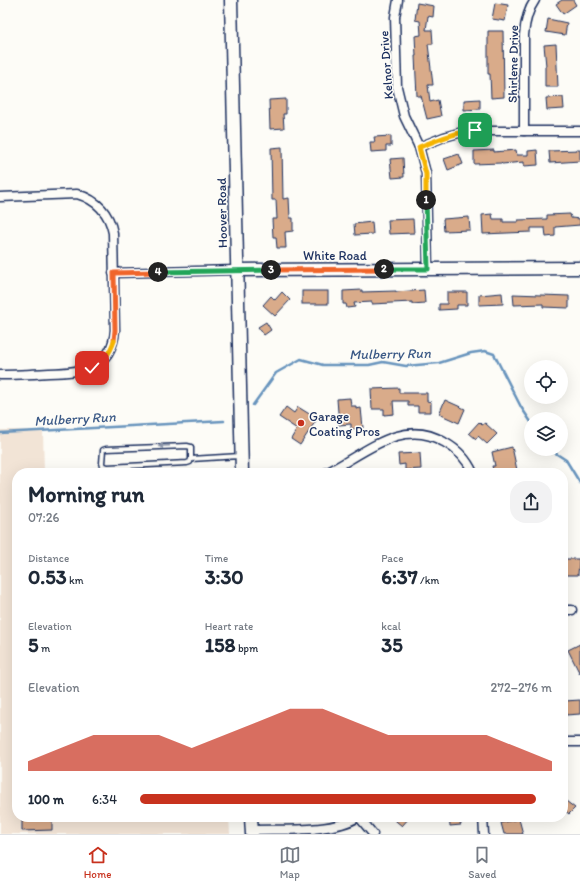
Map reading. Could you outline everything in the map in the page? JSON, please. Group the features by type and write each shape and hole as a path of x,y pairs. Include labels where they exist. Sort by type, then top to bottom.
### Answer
{"main road":[{"name":"Hoover Road","path":"231,0 242,468"},
{"name":"White Road","path":"238,270 580,268"}],"street":[{"name":"Kelnor Drive","path":"398,0 395,17 397,87 404,116 419,147 426,174 428,269"},
{"name":"Shirlene Drive","path":"524,131 525,22 535,0"},
{"path":"419,147 444,137 466,131 580,131"},
{"path":"0,197 68,194 85,197 93,201 105,211 111,225 114,273 115,337 111,350 101,362 92,368 74,372 0,376"},
{"name":"White Road","path":"114,273 238,270"},
{"path":"336,468 392,436 410,433 431,435 450,445 458,451 470,468"},
{"path":"568,742 580,742"},
{"path":"251,832 321,828 348,822"},
{"path":"363,822 373,834"},
{"path":"483,822 484,834"}],"lane":[{"path":"191,459 190,447 186,446 113,449 103,450 102,463 104,466 108,467 187,463 190,462 191,459 242,456"}],"shaded area":[{"path":"0,430 43,430 44,468 12,468 12,822 229,822 230,834 0,834"}],"building":[{"path":"562,0 573,0 576,5 563,14 556,4"},
{"path":"417,3 434,6 433,17 428,16 426,30 432,30 433,44 428,44 433,85 428,85 430,102 438,100 441,116 427,119 421,96 417,96 415,36 421,35 420,21 415,20"},
{"path":"495,3 508,5 505,21 492,19"},
{"path":"548,19 567,23 565,35 546,32"},
{"path":"488,31 503,31 504,97 491,98 490,74 488,74"},
{"path":"556,44 558,87 545,87 546,66 544,45"},
{"path":"563,97 564,109 547,110 546,98"},
{"path":"286,99 286,114 283,114 284,128 270,129 269,100"},
{"path":"480,99 480,109 464,110 464,100"},
{"path":"391,136 391,146 386,146 386,151 371,152 370,142 375,142 374,137"},
{"path":"282,147 283,199 289,198 290,218 293,218 293,231 285,232 286,248 277,248 276,237 273,237 272,219 277,219 276,200 272,200 271,148"},
{"path":"494,150 494,152 516,150 517,155 528,155 528,151 537,150 538,165 524,166 524,162 474,164 474,151"},
{"path":"580,150 580,161 550,163 549,151"},
{"path":"459,154 463,164 448,170 444,159"},
{"path":"403,158 404,177 392,178 390,159"},
{"path":"492,214 493,219 503,219 503,222 518,222 518,220 547,219 547,215 570,214 571,218 580,219 580,225 555,227 555,236 546,237 545,228 531,228 531,232 483,234 482,215"},
{"path":"469,217 470,230 444,231 443,219"},
{"path":"413,219 414,233 389,234 388,220"},
{"path":"372,222 373,234 355,235 354,224"},
{"path":"362,290 362,292 396,292 424,290 425,303 354,303 355,307 347,308 346,304 343,304 343,291"},
{"path":"302,291 328,291 328,304 302,304"},
{"path":"282,292 290,300 275,316 263,305 271,296 275,300"},
{"path":"447,292 467,292 467,305 457,305 457,309 439,310 439,304 447,304"},
{"path":"502,293 503,304 479,305 479,295"},
{"path":"513,294 569,296 569,308 543,307 543,304 514,305"},
{"path":"266,322 271,330 264,335 258,327"},
{"path":"399,388 399,393 427,393 427,401 431,402 431,412 418,412 418,406 408,406 408,401 393,401 394,414 384,415 384,409 372,409 371,389"},
{"path":"350,398 351,406 356,406 356,409 361,408 363,428 351,429 351,424 339,425 337,399"},
{"path":"445,400 465,409 459,423 439,414"},
{"name":"Garage Coating Pros","path":"286,407 294,413 298,407 311,415 312,412 319,416 300,445 291,439 297,429 279,417"},
{"path":"479,422 482,425 485,423 497,434 487,444 478,436 476,439 469,433"},
{"path":"512,447 517,468 493,468 492,466 495,466 492,452"},
{"path":"420,453 421,468 405,468 405,464 399,465 398,454"},
{"path":"568,559 579,559 578,575 568,575"},
{"path":"580,644 580,674 568,650"},
{"path":"580,700 580,714 568,715 568,701"},
{"path":"568,803 575,808 569,814 568,813"},
{"path":"22,822 52,822 52,830 22,831"},
{"path":"397,822 406,822 402,826"},
{"path":"450,822 461,822 461,825 450,826"},
{"path":"520,822 523,834 504,834 501,823"}],"waterway":[{"name":"Mulberry Run","path":"253,405 276,373 301,359 323,365 369,365 383,362 406,366 439,363 471,353 485,351 494,354 524,412"},
{"name":"Mulberry Run","path":"0,433 224,421"},
{"name":"Mulberry Run","path":"560,456 566,460 580,483"}],"place":[{"name":"Garage Coating Pros","path":"301,423"}],"route":[{"path":"92,368 107,356 111,350 115,337 114,273 238,270 428,269 426,174 419,147 444,137 475,130"}]}
